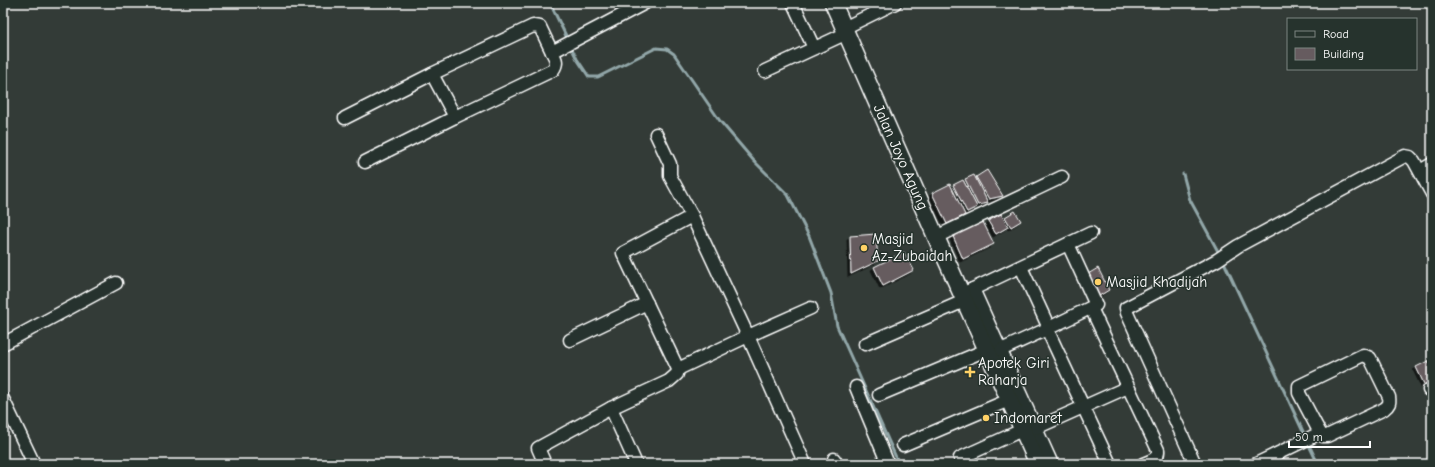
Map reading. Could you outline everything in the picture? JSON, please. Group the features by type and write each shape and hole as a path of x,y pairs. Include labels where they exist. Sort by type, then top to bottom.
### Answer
{"main road":[{"name":"Jalan Joyo Agung","path":"833,3 936,237 994,350 1008,400 1029,429 1038,464"}],"street":[{"path":"552,52 645,3"},
{"path":"792,3 814,48"},
{"path":"765,71 846,31 875,8 895,3"},
{"path":"345,118 532,26 540,27 557,62 553,70 365,162"},
{"path":"432,74 455,117"},
{"path":"656,134 670,164 670,176 692,216 748,336 804,464"},
{"path":"1195,464 1126,308 1405,156 1410,157 1414,161 1432,194"},
{"path":"1420,171 1432,164"},
{"path":"936,237 1062,177"},
{"path":"545,464 538,448 611,408 669,381 677,374 678,369 623,253 692,216"},
{"path":"865,344 966,295 1021,266 1091,233"},
{"path":"880,394 1048,328 1096,305 1068,244"},
{"path":"1021,266 1110,464"},
{"path":"3,344 116,283"},
{"path":"570,340 647,304"},
{"path":"678,369 811,308"},
{"path":"1091,308 1158,450 1156,458 1143,464"},
{"path":"994,350 1029,429 1052,464"},
{"path":"1256,464 1311,437 1326,436 1388,406 1390,401 1389,397 1370,358 1363,356 1299,386 1299,393 1311,437"},
{"path":"856,387 888,464"},
{"path":"960,458 1084,407 1128,387"},
{"path":"3,399 34,464"},
{"path":"903,445 1008,400"},
{"path":"611,408 636,464"}],"building":[{"path":"987,170 1003,196 989,199 976,177"},
{"path":"974,175 988,203 978,205 965,179"},
{"path":"963,180 977,207 967,212 953,185"},
{"path":"950,184 965,215 947,224 932,193"},
{"path":"1015,211 1021,221 1011,227 1005,217"},
{"path":"1001,214 1008,227 996,234 988,221"},
{"path":"982,220 994,244 963,259 952,234"},
{"name":"Masjid Az-Zubaidah","path":"876,234 878,261 851,274 850,236"},
{"path":"904,252 914,270 883,286 874,267"},
{"name":"Masjid Khadijah","path":"1098,268 1109,290 1099,296 1088,274"},
{"path":"1432,359 1432,369 1428,361"},
{"path":"1428,361 1432,369 1432,382 1425,386 1416,367"},
{"path":"983,459 986,464 972,464"}],"waterway":[{"path":"550,3 568,40"},
{"path":"570,45 589,77 598,77 656,48 667,49 674,54 720,121 754,161 788,195 809,236 831,293 837,326 899,464"},
{"path":"1183,174 1190,200 1220,255"},
{"path":"1223,260 1306,438"},
{"path":"1308,443 1318,464"}],"place":[{"name":"Masjid Az-Zubaidah","path":"864,248"},
{"name":"Masjid Khadijah","path":"1098,282"},
{"name":"Apotek Giri Raharja","path":"970,372"},
{"name":"Indomaret","path":"986,418"}]}
